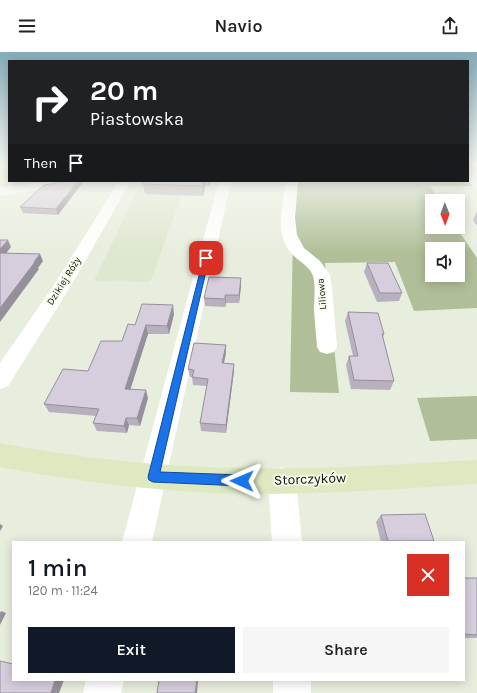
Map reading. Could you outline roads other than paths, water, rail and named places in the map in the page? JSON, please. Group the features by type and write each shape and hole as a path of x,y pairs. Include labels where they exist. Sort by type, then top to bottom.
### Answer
{"street":[{"name":"Dzikiej Róży","path":"0,380 60,289 117,194"},
{"path":"137,541 222,194"},
{"name":"Liliowa","path":"291,194 287,225 289,238 298,251 316,266 323,281 327,347"},
{"name":"Storczyków","path":"0,455 83,470 153,477 194,479 282,480 477,472"},
{"path":"282,480 287,541"},
{"path":"102,693 105,681"},
{"path":"292,681 292,693"}]}
